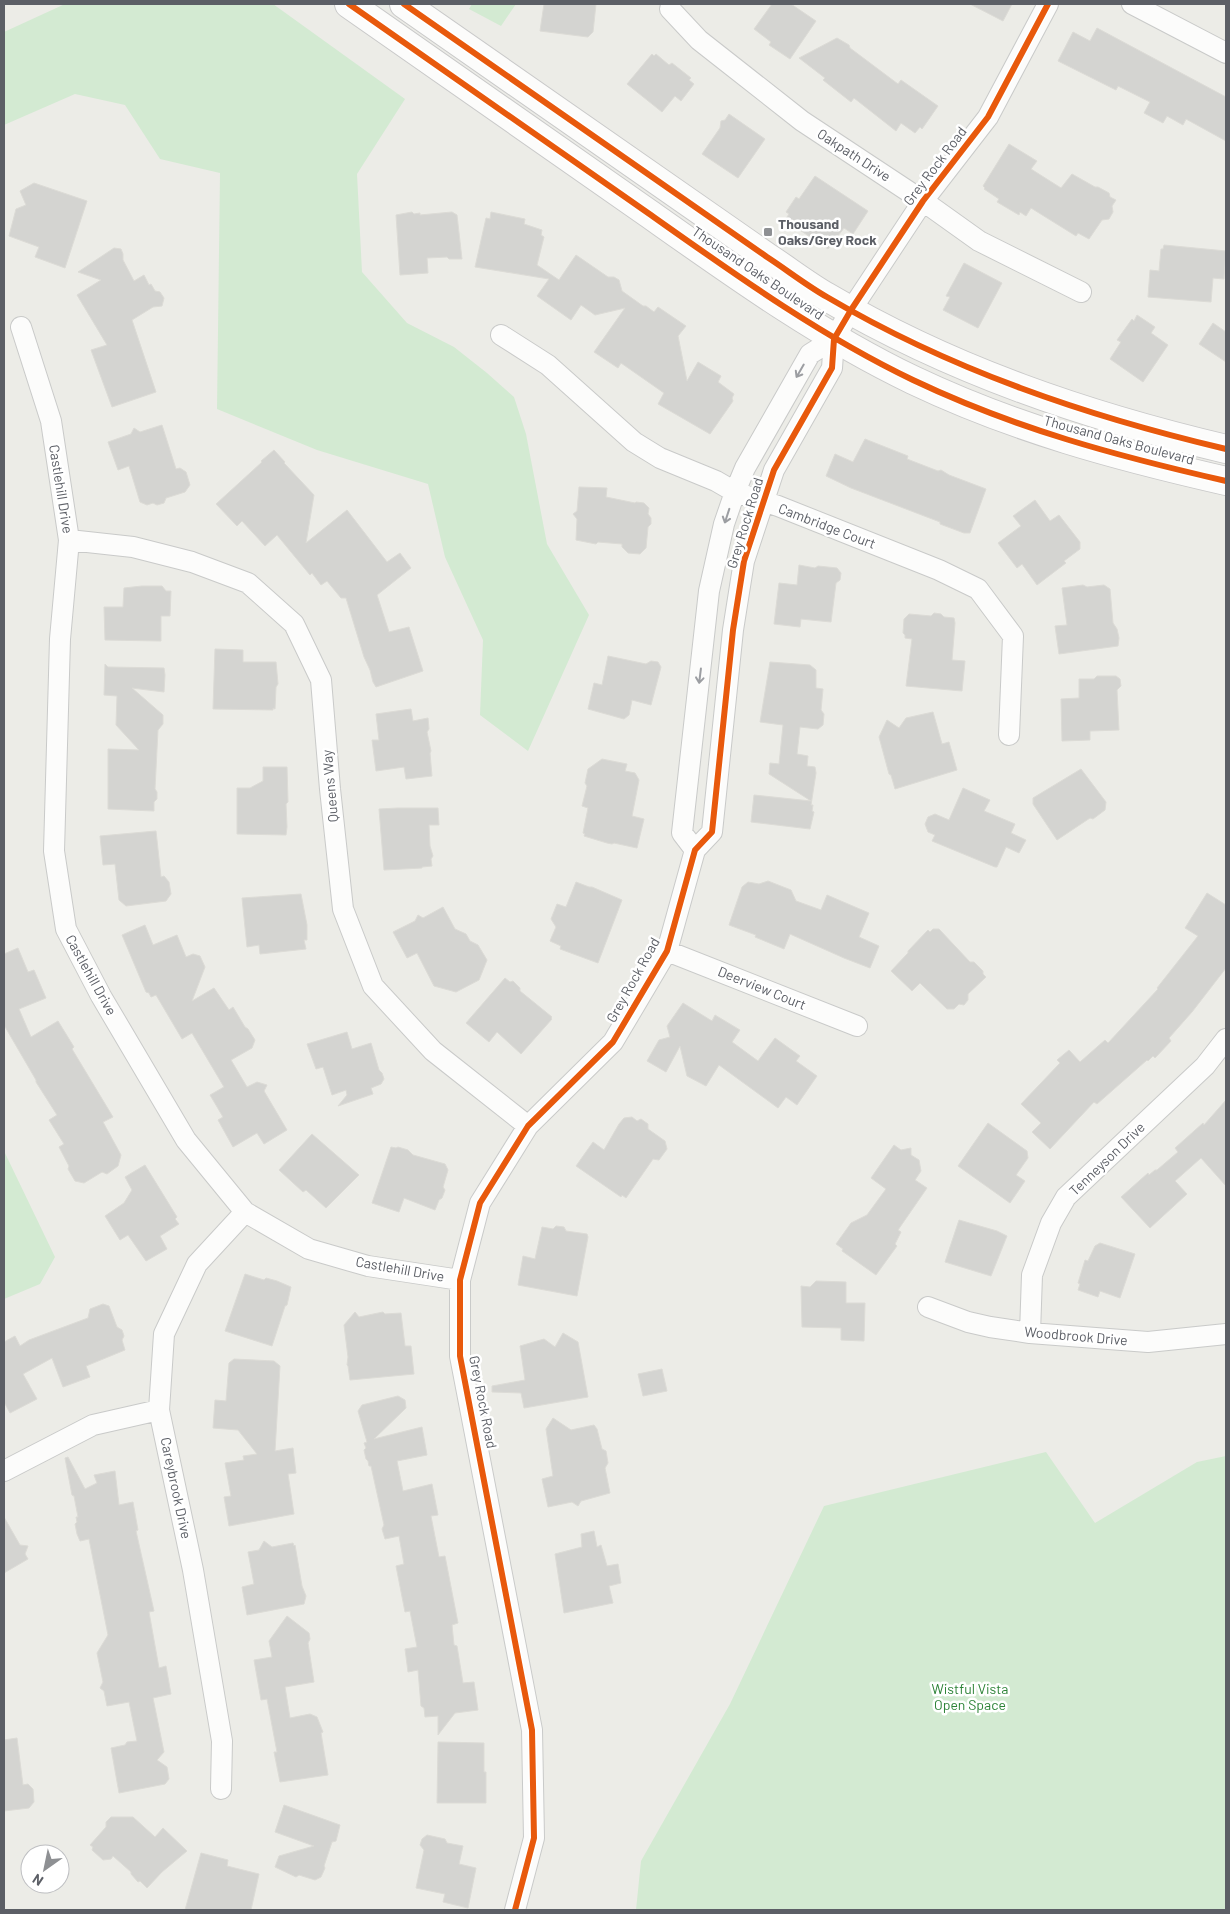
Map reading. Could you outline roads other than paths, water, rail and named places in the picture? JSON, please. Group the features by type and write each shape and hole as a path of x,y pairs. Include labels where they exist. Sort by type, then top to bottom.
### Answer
{"main road":[{"name":"Thousand Oaks Boulevard","path":"349,4 734,274 834,339 913,380 973,407 1026,427 1081,445 1226,481"},
{"name":"Thousand Oaks Boulevard","path":"404,4 767,257 826,296 851,310 937,354 1047,399 1152,432 1226,449"}],"street":[{"name":"Grey Rock Road","path":"515,1910 534,1838 532,1730 460,1356 460,1280 480,1203 528,1126 613,1042 667,951 695,850 712,832 734,630 743,569 762,501 774,470 832,368 834,339 851,310 923,201 988,117 1048,4"},
{"path":"1132,4 1226,54"},
{"name":"Oakpath Drive","path":"670,9 699,40 786,109 979,241 1081,292"},
{"name":"Castlehill Drive","path":"21,327 51,421 69,540 60,639 54,851 66,929 101,996 186,1140 245,1212 309,1249 368,1266 460,1280"},
{"name":"Cambridge Court","path":"501,335 548,365 634,442 660,458 716,481 735,492 939,570 978,589 1013,636 1009,735"},
{"name":"Grey Rock Road","path":"695,850 682,833 709,591 724,524 745,468 810,354 834,339"},
{"name":"Queens Way","path":"69,540 133,547 192,562 248,583 294,624 321,680 330,790 343,909 374,986 433,1051 528,1126"},
{"name":"Deerview Court","path":"667,951 857,1026"},
{"name":"Tenneyson Drive","path":"1030,1333 1032,1275 1051,1223 1066,1198 1205,1066 1226,1039"},
{"name":"Careybrook Drive","path":"221,1789 221,1731 194,1570 159,1410 164,1334 198,1264 245,1212"},
{"name":"Woodbrook Drive","path":"928,1307 968,1322 1030,1333 1148,1342 1226,1334"},
{"path":"4,1471 93,1425 159,1410"}],"place":[{"name":"Thousand Oaks/Grey Rock","path":"768,232"}],"park label":[{"name":"Wistful Vista Open Space","path":"970,1698"}]}
